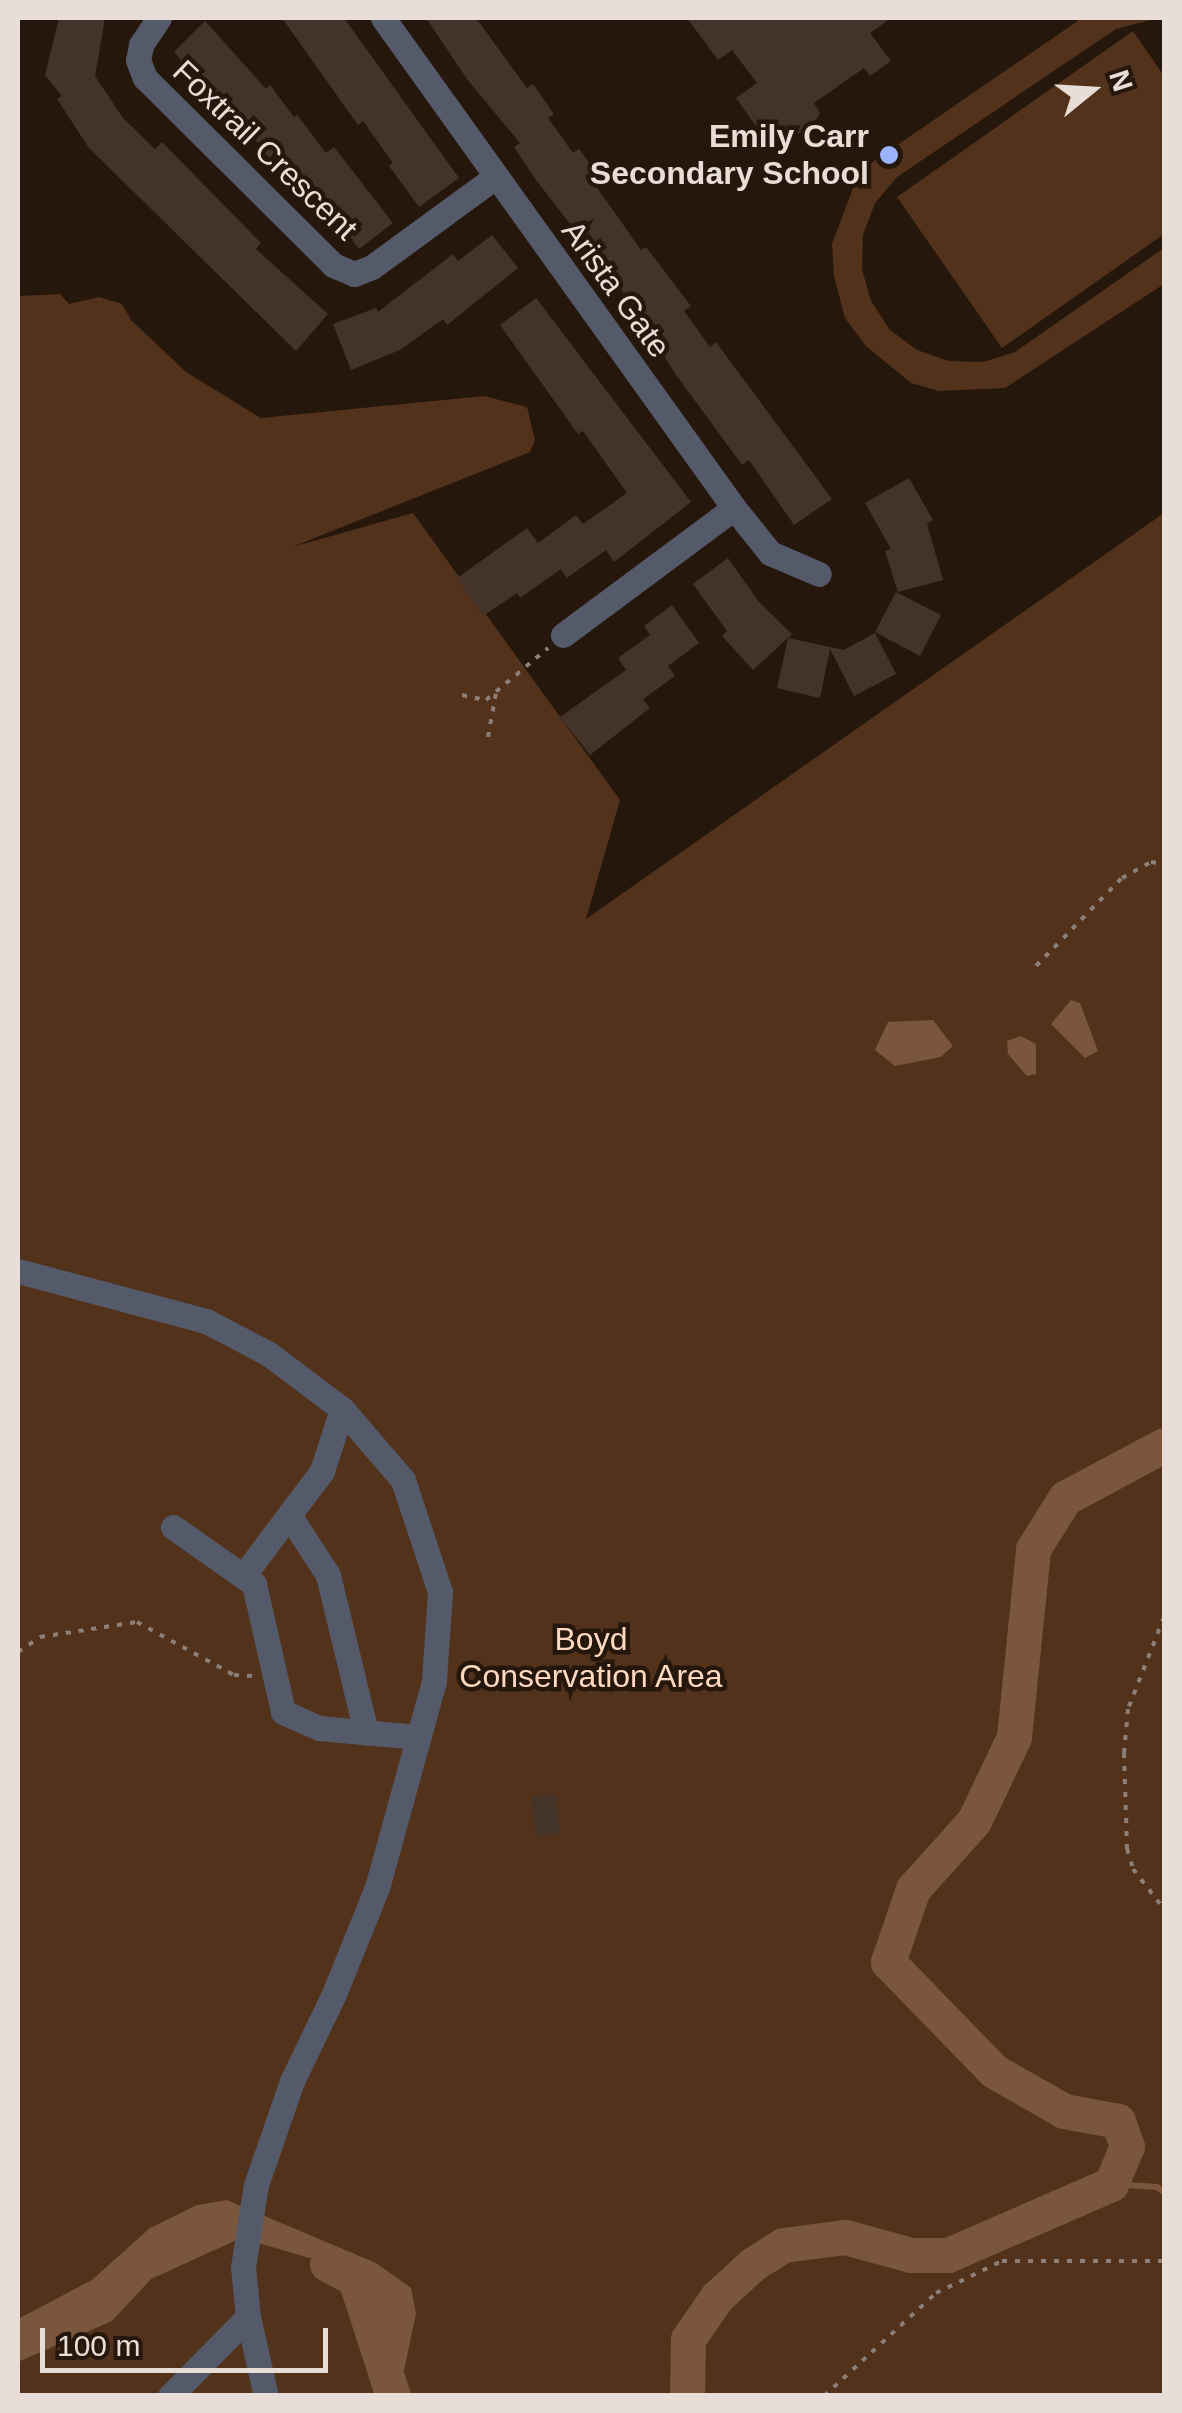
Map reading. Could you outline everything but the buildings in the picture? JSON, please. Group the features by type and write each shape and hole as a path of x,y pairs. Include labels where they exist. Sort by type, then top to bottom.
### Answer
{"street":[{"name":"Foxtrail Crescent","path":"159,18 141,44 138,60 145,78 333,265 354,274 372,267 495,177"},
{"name":"Arista Gate","path":"383,18 734,508 770,553 819,574"},
{"path":"563,635 734,508"},
{"path":"18,1272 206,1321 269,1354 342,1409 403,1480 440,1592 434,1681 378,1885 334,1994 292,2080 256,2185 243,2266 248,2317 266,2396"},
{"path":"243,1576 322,1470 342,1409"},
{"path":"289,1514 328,1575 366,1732"},
{"path":"174,1527 254,1584 283,1712 319,1728 418,1737"},
{"path":"170,2396 248,2317"}],"path":[{"path":"462,694 486,700 563,635"},
{"path":"488,737 496,693"},
{"path":"1036,966 1122,878 1151,862 1164,864"},
{"path":"1164,1617 1128,1709 1124,1753 1127,1849 1133,1869 1164,1909"},
{"path":"18,1652 40,1636 137,1622 234,1674 276,1678"},
{"path":"824,2396 936,2293 1002,2260 1164,2260"}],"green space":[{"path":"1082,18 1157,18 1116,29 897,177 875,203 863,235 862,269 871,301 890,330 917,350 949,361 983,362 1015,352 1164,248 1164,284 1005,388 939,391 911,383 866,346 845,318 834,276 832,244 855,183 851,177"},
{"path":"1133,31 1164,76 1164,234 1002,348 897,197"},
{"name":"Boyd Conservation Area","path":"60,294 69,304 99,297 122,304 131,320 186,372 261,418 484,396 527,407 535,440 530,452 292,547 413,513 620,800 586,919 1164,513 1164,2395 18,2396 18,296"}],"shaded area":[{"path":"1071,1000 1080,1003 1098,1051 1085,1058 1051,1024"},
{"path":"933,1020 953,1046 941,1057 895,1066 875,1050 888,1022"},
{"path":"1021,1036 1036,1044 1036,1074 1027,1076 1008,1054 1007,1041"},
{"path":"227,2200 376,2263 411,2288 416,2313 399,2395 378,2395 373,2390 366,2368 372,2322 361,2295 313,2259 241,2238 151,2279 112,2321 18,2362 18,2319 92,2280 150,2228 197,2205"}],"waterway":[{"path":"687,2396 688,2339 717,2297 753,2264 783,2245 845,2237 911,2255 948,2255 1111,2184 1127,2146 1118,2121 1064,2111 994,2071 888,1962 913,1889 974,1821 1014,1737 1033,1549 1065,1498 1164,1445"},
{"path":"1111,2184 1157,2187 1164,2192"},
{"path":"327,2264 355,2279 393,2396"}],"place":[{"name":"Emily Carr Secondary School","path":"889,155"}]}
